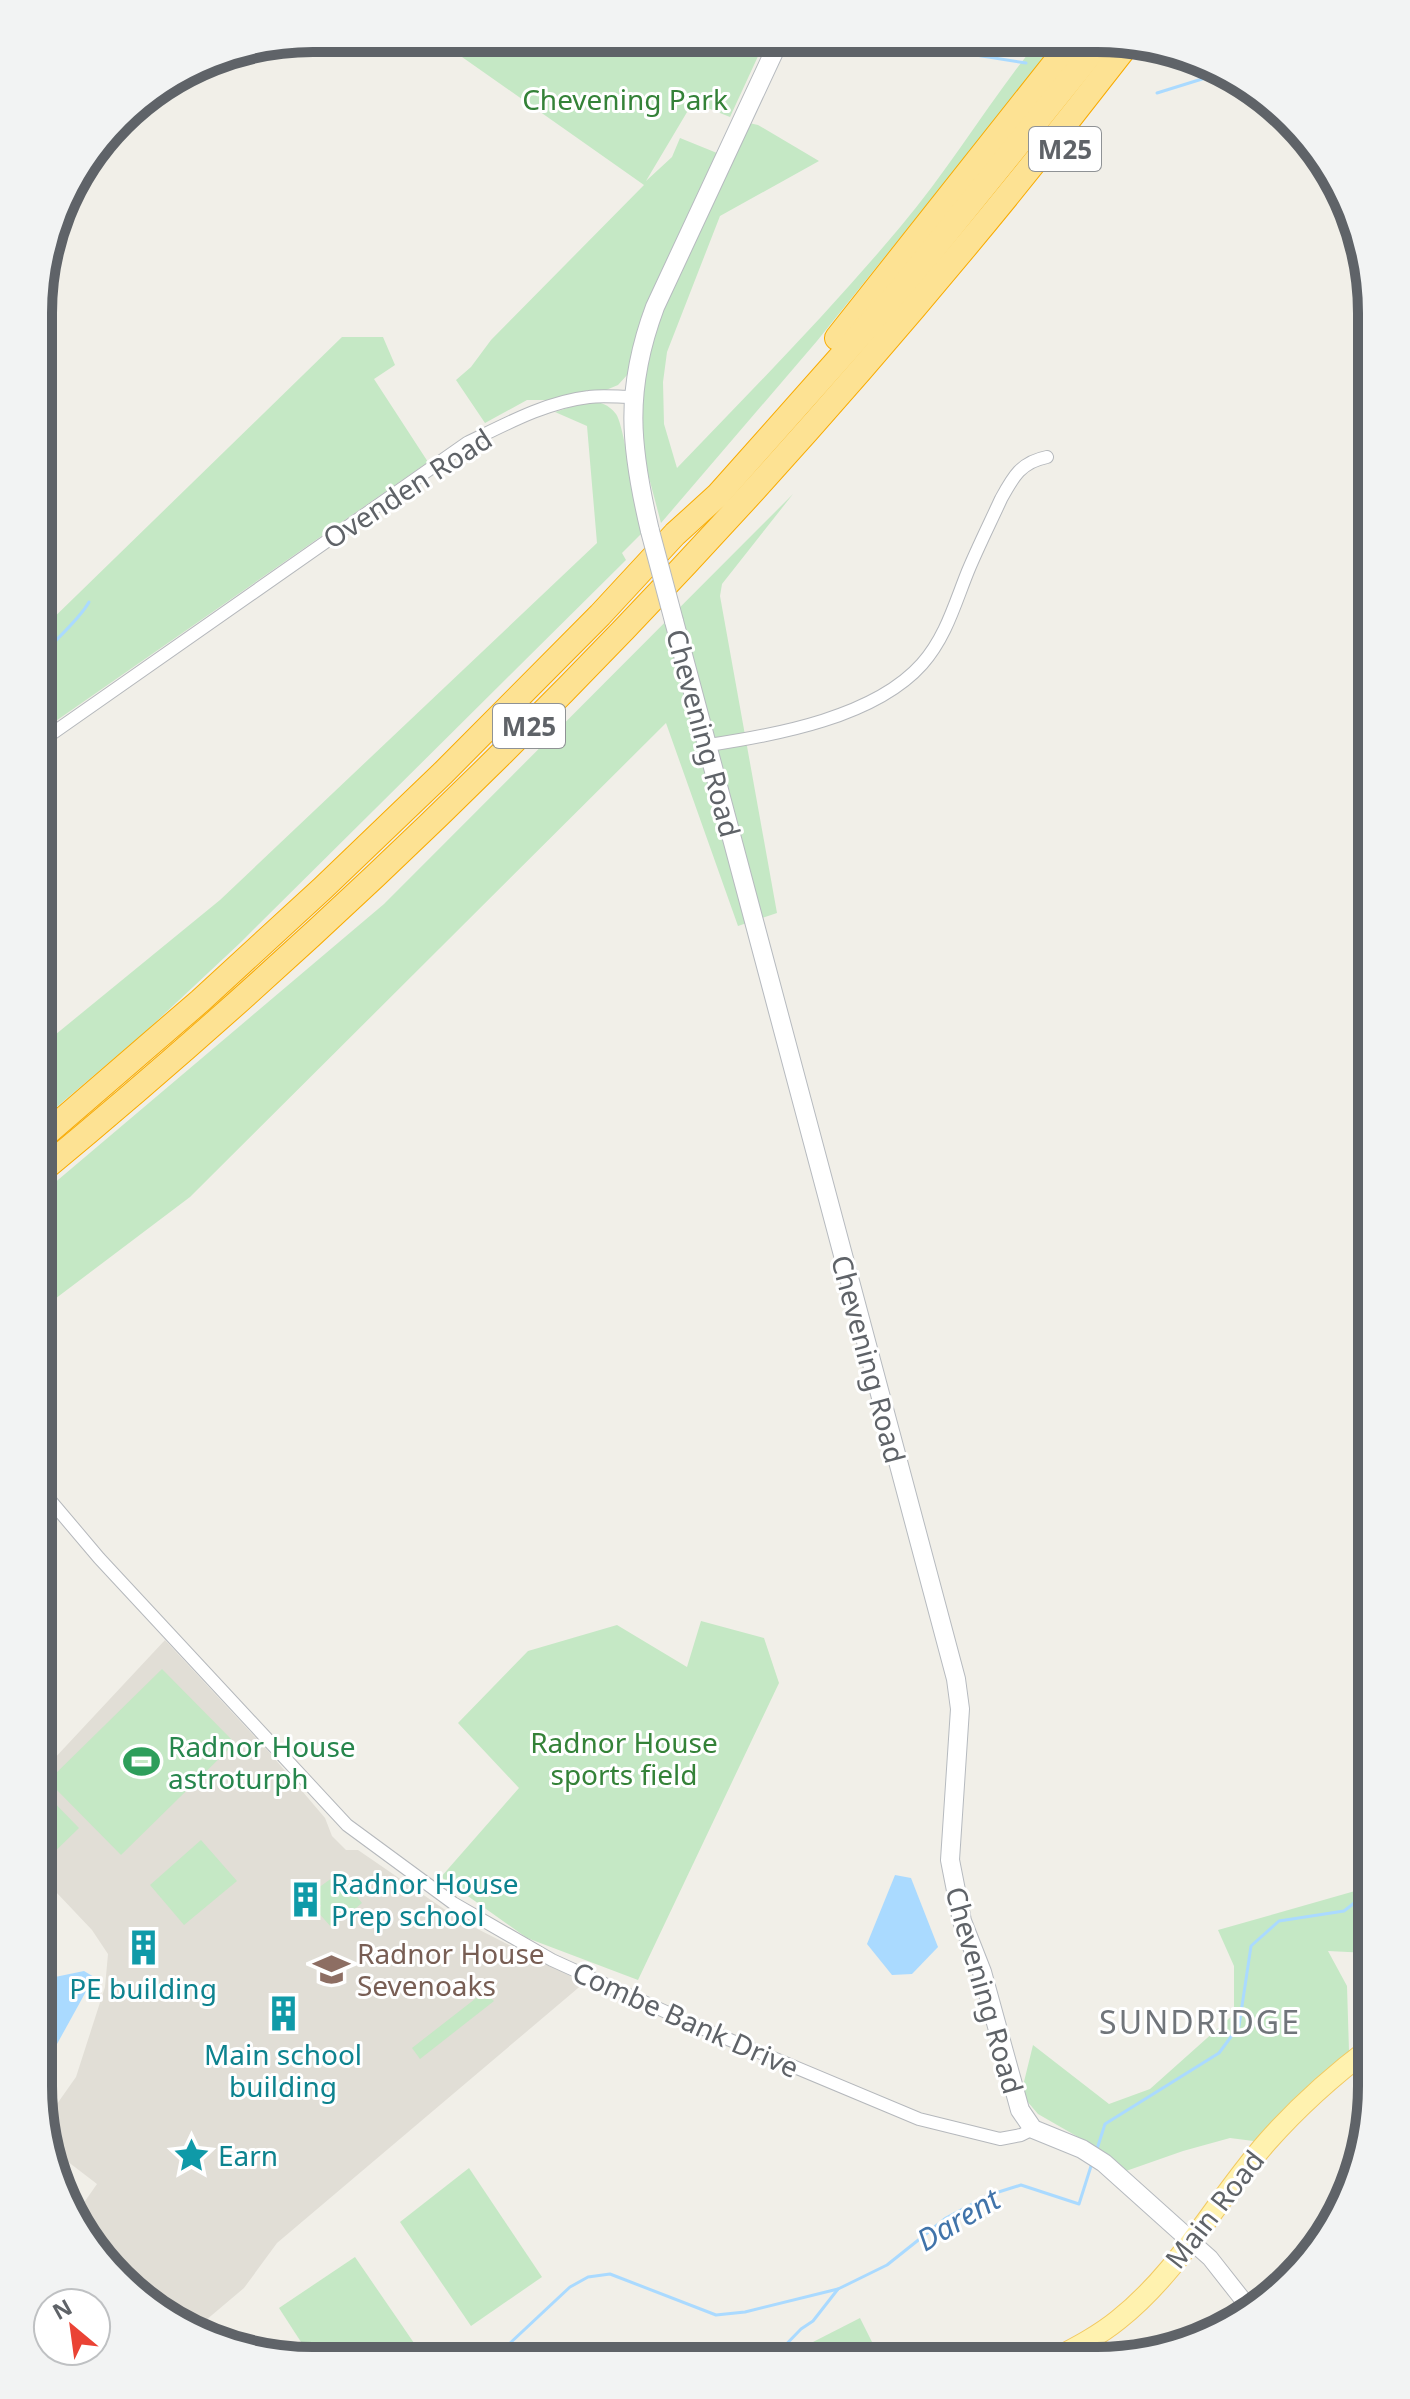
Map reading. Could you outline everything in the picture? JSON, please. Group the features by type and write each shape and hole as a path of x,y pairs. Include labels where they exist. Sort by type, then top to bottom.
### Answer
{"highway":[{"name":"M25","path":"675,534 936,217 1064,52"},
{"name":"M25","path":"52,1129 200,1001 323,888 561,655 675,534 718,495 843,356 959,219 1092,52"},
{"name":"M25","path":"52,1162 300,947 561,694 768,475 971,240 1120,53"},
{"name":"M25","path":"971,240 1052,164 1138,56"}],"main road":[{"path":"633,397 637,365 655,307 774,52"},
{"name":"Chevening Road","path":"633,397 634,451 650,531 945,1634 960,1709 950,1860 962,1921 982,1972 1020,2110 1033,2129 1082,2149 1104,2163 1192,2242"},
{"name":"Main Road","path":"1076,2347 1119,2320 1175,2263 1268,2141 1357,2059"}],"street":[{"name":"Ovenden Road","path":"52,734 467,443 526,415 560,403 590,397 633,397"},
{"path":"709,745 757,738 811,723 865,704 895,688 922,664 941,637 1001,499 1013,479 1022,467 1047,457"},
{"name":"Combe Bank Drive","path":"52,1502 99,1558 318,1796 363,1837 453,1903 552,1960 699,2027 919,2119 1000,2139 1033,2129"},
{"path":"1192,2242 1210,2258 1244,2301"}],"shaded area":[{"name":"Radnor House Sevenoaks","path":"165,1640 269,1752 325,1818 332,1836 346,1850 358,1850 460,1920 584,1983 277,2243 244,2288 203,2322 154,2293 106,2245 82,2206 97,2184 63,2158 61,2153 53,2109 76,2077 105,1987 108,1954 92,1930 52,1888 52,1761"}],"green space":[{"name":"Chevening Park","path":"760,52 730,117 695,103 699,92 646,181 672,157 680,138 717,153 628,374 618,385 606,390 584,391 550,400 527,400 485,423 456,380 471,367 491,340 644,185 456,53"},
{"path":"1030,52 1049,52 817,341 661,523 643,455 639,426 650,341 749,123 758,125 819,161 720,216 667,352 663,382 664,424 677,468 874,258 937,180"},
{"path":"342,337 383,337 395,365 374,379 428,462 52,724 52,619"},
{"path":"589,401 604,404 616,414 623,434 641,534 622,553 626,560 240,943 145,1032 52,1111 52,1037 220,900 597,543 587,426 555,412"},
{"path":"793,494 722,584 720,596 777,913 738,926 666,723 190,1197 52,1301 52,1185 384,904"},
{"name":"Radnor House sports field","path":"701,1621 764,1638 779,1683 638,1980 527,1938 441,1877 519,1788 458,1723 528,1651 617,1625 687,1667"},
{"name":"Radnor House astroturph","path":"162,1669 235,1743 121,1855 52,1785 52,1777"},
{"path":"52,1800 79,1828 52,1854"},
{"path":"201,1840 237,1881 184,1925 150,1885"},
{"path":"337,1871 362,1903 332,1928 316,1910 321,1906 311,1893"},
{"path":"1357,1887 1357,1952 1328,1951 1347,1986 1349,2051 1261,2142 1230,2138 1126,2171 1085,2141 1038,2114 1021,2094 1033,2045 1109,2104 1150,2089 1234,2014 1234,1966 1218,1930 1355,1891"},
{"path":"484,1992 494,2001 420,2059 412,2048"},
{"path":"469,2168 542,2277 471,2326 400,2222"},
{"path":"355,2257 417,2347 304,2346 279,2308"},
{"path":"860,2318 874,2347 816,2347 813,2342"}],"water":[{"path":"895,1875 911,1878 938,1947 912,1974 892,1975 867,1944"},
{"path":"84,1971 94,1977 52,2053 52,1979"}],"waterway":[{"path":"962,52 1026,63"},
{"path":"1157,93 1208,77"},
{"path":"52,645 89,602"},
{"name":"Darent","path":"1096,2152 1105,2124 1219,2053 1239,2026 1251,1946 1279,1921 1344,1911 1357,1901"},
{"name":"Darent","path":"784,2347 813,2321 838,2289 887,2265 946,2218 989,2195 1021,2185 1079,2204 1092,2163"},
{"path":"506,2347 570,2287 588,2277 610,2274 716,2315 745,2312 838,2289"}],"place":[{"name":"Radnor House astroturph","path":"142,1762"},
{"name":"Radnor House Prep school","path":"305,1899"},
{"name":"PE building","path":"143,1948"},
{"name":"Radnor House Sevenoaks","path":"331,1969"},
{"name":"Main school building","path":"283,2014"},
{"name":"Earn","path":"192,2155"}],"district":[{"name":"SUNDRIDGE","path":"1200,2021"}]}
